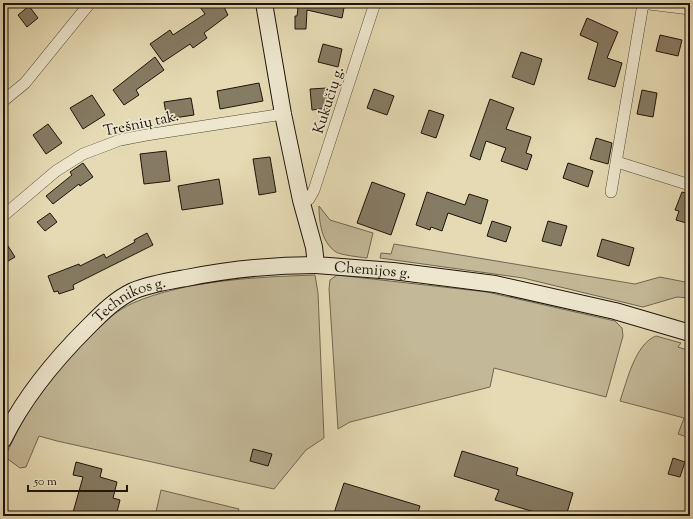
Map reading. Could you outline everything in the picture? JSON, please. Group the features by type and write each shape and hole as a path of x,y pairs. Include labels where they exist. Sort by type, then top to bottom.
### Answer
{"main road":[{"name":"Chemijos g.","path":"264,3 283,114 301,200 314,247 316,265 495,284 615,311 690,333"},
{"name":"Technikos g.","path":"3,440 13,419 35,386 78,337 107,308 119,299 148,286 203,274 252,266 316,265"}],"street":[{"path":"3,101 25,83 90,3"},
{"name":"Kukučių g.","path":"301,200 309,199 314,190 374,3"},
{"path":"611,192 642,3 690,9"},
{"name":"Trešnių tak.","path":"3,216 56,171 83,154 120,140 283,114"},
{"path":"617,162 690,185"}],"shaded area":[{"path":"319,206 330,220 373,233 367,258 342,254 331,248 322,231"},
{"path":"394,244 635,284 660,277 690,283 690,298 677,297 643,307 523,278 380,258 381,253 391,254"},
{"path":"315,275 318,293 324,438 306,450 274,489 39,436 26,467 20,468 5,457 22,423 50,380 98,329 114,314 126,306 154,295 176,289 222,281"},
{"path":"337,275 487,292 615,321 622,328 623,336 606,397 494,368 490,387 350,422 338,429 329,289 330,280"},
{"path":"656,336 681,343 678,347 690,351 690,438 678,434 684,418 620,401 637,355 649,340"},
{"path":"161,490 239,509 237,516 155,516"}],"building":[{"path":"197,3 222,3 228,15 204,33 207,38 193,48 190,44 163,62 150,44 170,30 173,35 205,14"},
{"path":"294,3 345,3 342,18 307,10 306,29 295,29 295,16 297,16 298,8 294,7"},
{"path":"29,6 38,18 27,27 18,15"},
{"path":"587,18 618,32 607,58 622,63 615,87 588,79 598,43 580,35"},
{"path":"660,35 682,40 678,56 656,51"},
{"path":"323,44 342,49 338,67 318,62"},
{"path":"521,52 542,59 534,85 512,77"},
{"path":"155,57 164,70 136,90 139,95 124,105 113,90"},
{"path":"259,83 263,101 220,109 217,91"},
{"path":"327,88 329,108 312,110 310,89"},
{"path":"374,89 394,96 387,115 367,108"},
{"path":"642,90 657,93 653,117 637,114"},
{"path":"92,95 105,115 83,129 70,108"},
{"path":"191,98 194,115 167,119 164,102"},
{"path":"490,99 514,108 506,129 531,137 526,153 532,155 527,170 501,161 506,148 486,141 480,160 470,156"},
{"path":"429,110 444,115 436,138 421,133"},
{"path":"48,124 62,143 46,154 33,135"},
{"path":"596,138 612,143 608,164 590,159"},
{"path":"166,151 170,181 144,184 140,154"},
{"path":"270,157 276,192 259,195 253,159"},
{"path":"83,163 93,177 80,186 79,184 53,204 46,196 72,175 70,172"},
{"path":"568,163 593,171 588,187 563,178"},
{"path":"219,179 223,204 182,210 178,186"},
{"path":"372,182 405,194 391,235 357,223"},
{"path":"686,191 690,192 690,224 676,220 679,211 675,210 682,192 686,193"},
{"path":"427,192 465,205 469,194 488,200 481,224 448,213 442,231 431,227 430,230 416,225"},
{"path":"50,213 57,222 45,231 37,222"},
{"path":"492,221 511,227 506,242 487,236"},
{"path":"548,221 567,226 561,246 542,241"},
{"path":"147,233 153,245 73,285 74,289 59,294 58,291 54,292 48,276 79,264 80,266 104,254 106,258 135,242 134,240"},
{"path":"3,238 15,257 3,264"},
{"path":"602,239 634,248 629,266 597,256"},
{"path":"253,449 272,454 268,466 250,461"},
{"path":"462,451 518,468 516,475 573,493 566,516 547,516 495,500 499,490 454,476"},
{"path":"673,458 685,462 680,477 668,474"},
{"path":"76,462 102,469 100,477 117,482 113,498 120,500 116,516 72,516 83,477 73,475"},
{"path":"344,483 420,506 417,516 333,516"}]}
